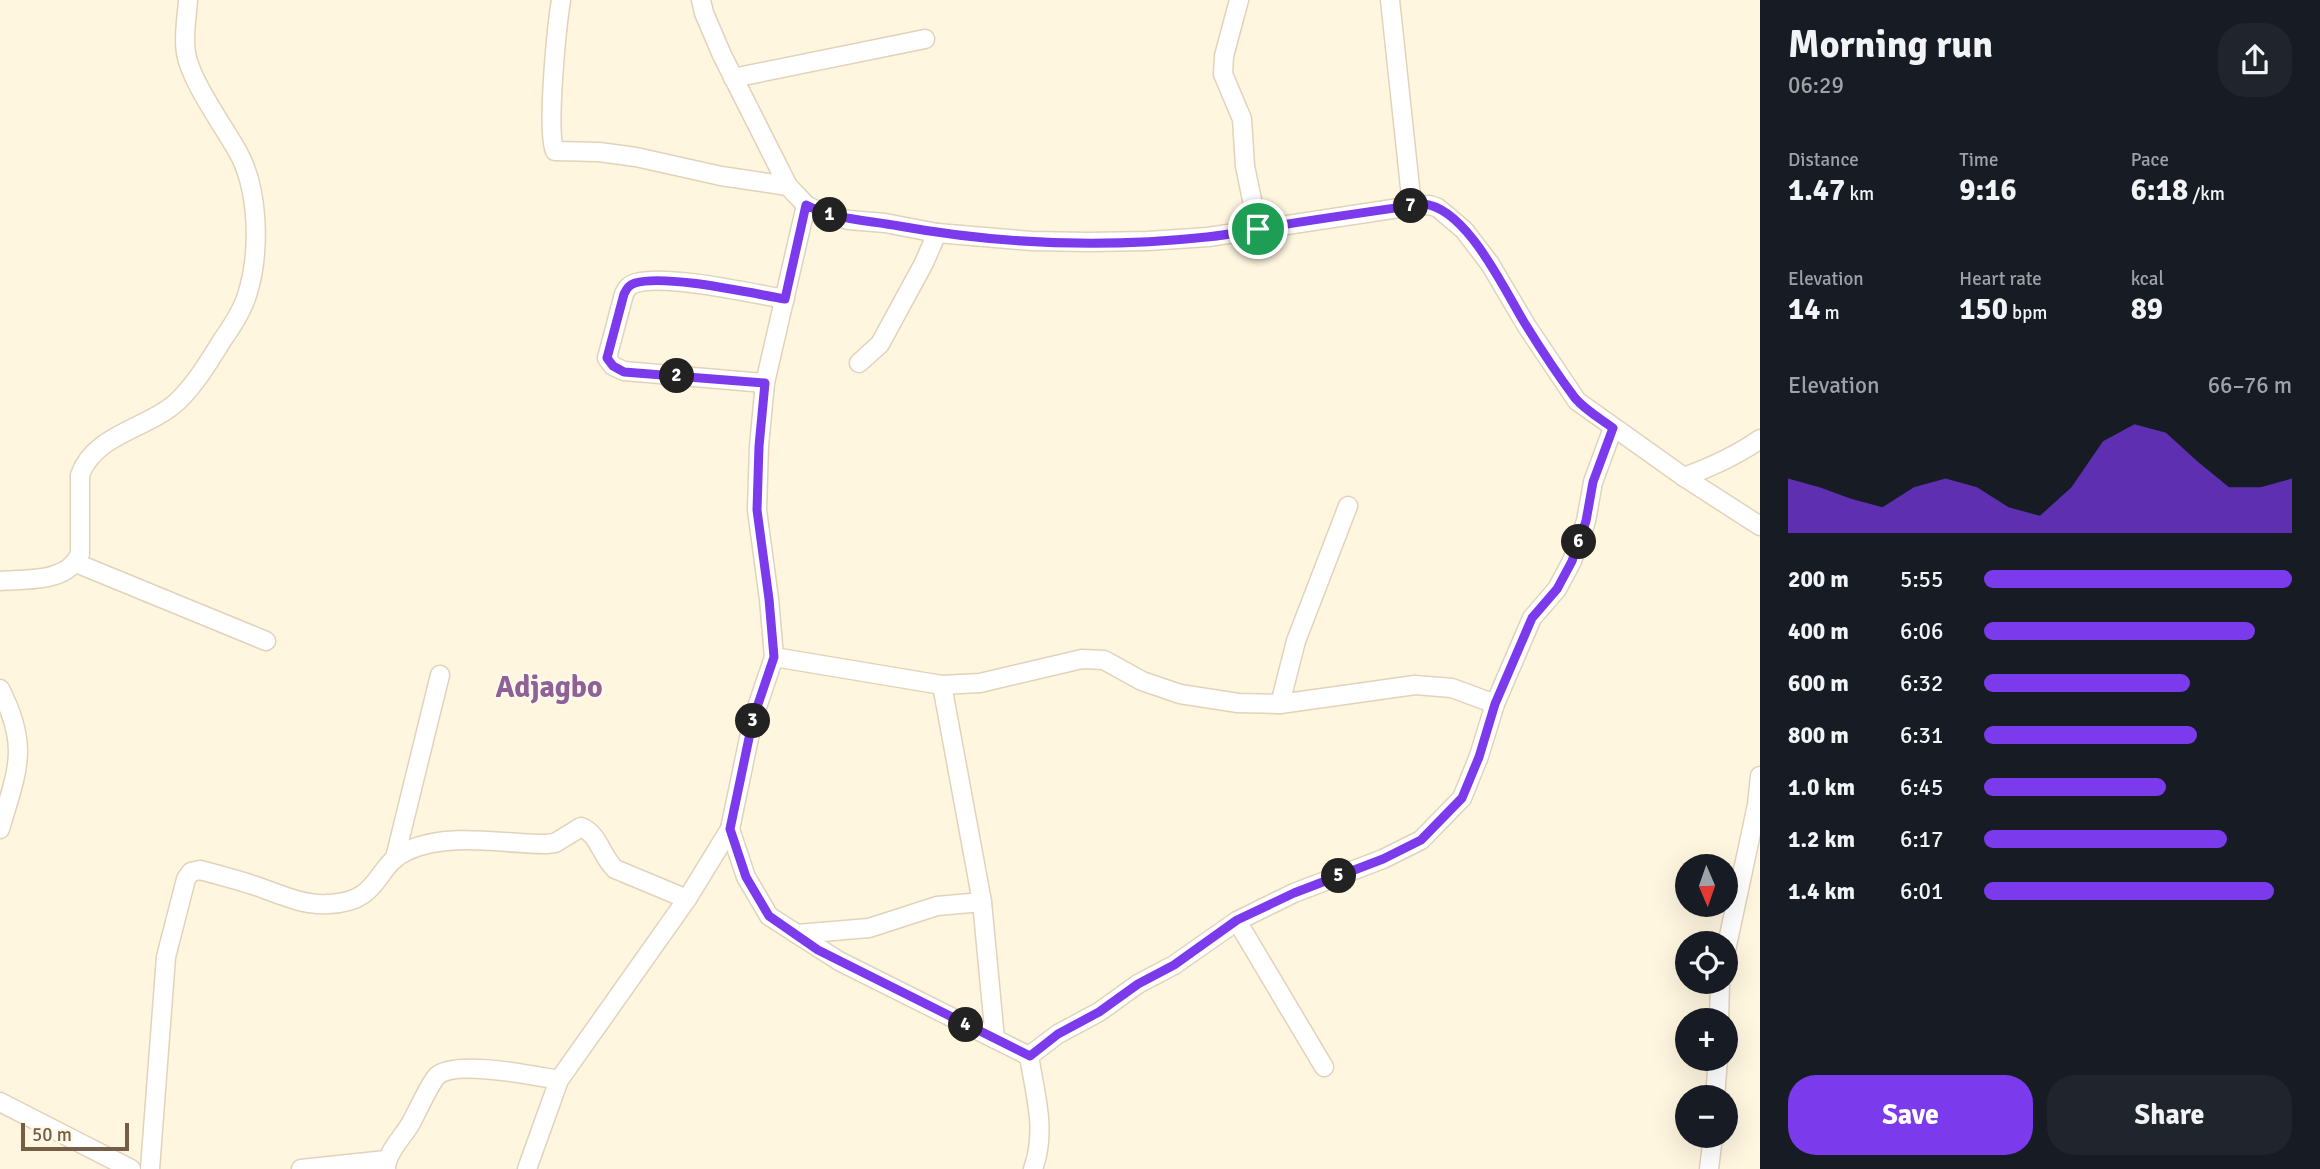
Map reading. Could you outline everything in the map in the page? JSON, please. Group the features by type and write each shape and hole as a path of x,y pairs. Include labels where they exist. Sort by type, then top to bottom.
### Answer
{"street":[{"path":"0,581 50,576 76,563 80,554 79,492 84,463 110,440 159,416 179,400 198,378 236,321 249,290 255,240 251,180 189,63 186,44 188,0"},
{"path":"561,0 553,92 552,144 555,151 599,152 636,157 732,178 788,186"},
{"path":"701,0 704,13 733,78 788,186 806,205 823,214 937,233 1031,241 1148,242 1208,237 1412,206 1430,205 1438,208 1464,230 1490,264 1526,325 1577,401 1684,477 1760,526"},
{"path":"1239,0 1224,56 1223,74 1242,119 1245,166 1258,229"},
{"path":"1390,0 1412,206"},
{"path":"733,78 925,39"},
{"path":"527,1169 559,1080 687,900 730,829 753,719 774,657 757,510 759,446 765,383 806,205"},
{"path":"859,363 880,344 924,263 937,233"},
{"path":"765,383 624,372 613,366 607,358 624,294 628,287 637,282 676,282 785,299"},
{"path":"1030,1056 1058,1034 1174,965 1237,920 1294,893 1383,859 1421,840 1462,798 1479,757 1495,704 1532,618 1557,589 1572,561 1586,521 1593,482 1613,428"},
{"path":"1684,477 1743,451 1760,439"},
{"path":"1280,704 1296,641 1348,506"},
{"path":"76,563 267,641"},
{"path":"774,657 942,685 980,682 1082,659 1104,660 1142,681 1180,694 1238,703 1280,704 1416,685 1452,688 1495,704"},
{"path":"395,858 440,675"},
{"path":"942,685 982,902 995,1039"},
{"path":"0,689 16,727 20,755 0,829"},
{"path":"1730,931 1757,805 1760,776"},
{"path":"150,1169 166,957 186,879 191,872 200,870 300,901 327,905 366,895 395,858 409,850 439,843 467,841 555,843 581,827 594,835 607,861 615,869 687,900"},
{"path":"730,829 746,877 769,916 839,961 1030,1056"},
{"path":"797,934 869,928 937,906 982,902"},
{"path":"1237,920 1324,1068"},
{"path":"1030,1056 1039,1107 1040,1140 1033,1169"},
{"path":"301,1169 386,1165 438,1076 452,1069 489,1069 559,1080"},
{"path":"0,1102 131,1169"},
{"path":"1709,1169 1712,1148"}],"district":[{"name":"Adjagbo","path":"549,687"}],"route":[{"path":"1423,204 1438,208 1464,230 1490,264 1526,325 1577,401 1613,428 1593,482 1586,521 1572,561 1557,589 1532,618 1495,704 1489,729 1462,798 1421,840 1383,859 1294,893 1237,920 1174,965 1058,1034 1030,1056 818,950 769,916 746,877 730,829 753,719 774,657 757,510 765,383 624,372 613,366 607,358 624,294 628,287 637,282 676,282 785,299 806,205 823,214 849,220 885,223 937,233 1031,241 1148,242 1258,229 1423,204"}]}
